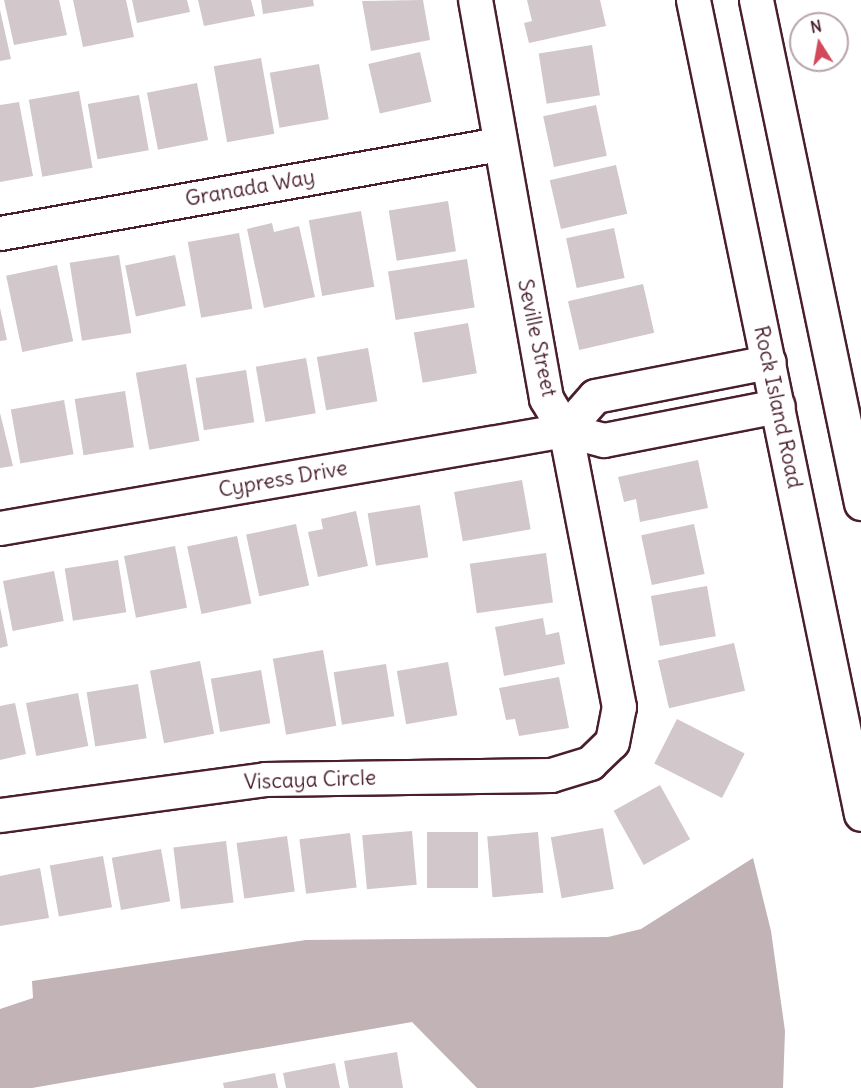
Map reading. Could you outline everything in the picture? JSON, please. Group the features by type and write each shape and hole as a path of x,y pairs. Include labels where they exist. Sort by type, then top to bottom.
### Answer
{"street":[{"name":"Seville Street","path":"475,0 546,398 565,430 619,707 612,742"},
{"name":"Rock Island Road","path":"693,0 861,814"},
{"path":"756,0 861,503"},
{"name":"Granada Way","path":"0,233 499,144"},
{"path":"565,430 595,396 769,362"},
{"name":"Cypress Drive","path":"0,528 565,430 604,440 778,406"},
{"name":"Viscaya Circle","path":"0,815 265,779 551,775 590,763 612,742"}],"shaded area":[{"path":"753,858 771,931 785,1031 783,1088 477,1088 412,1022 32,1088 0,1088 0,1009 33,998 32,981 306,940 608,937 641,929"}],"building":[{"path":"4,0 59,0 67,35 14,45"},
{"path":"73,0 126,0 134,37 83,47"},
{"path":"132,0 187,0 190,12 137,23"},
{"path":"198,0 251,0 255,16 204,26"},
{"path":"261,0 313,0 314,6 263,14"},
{"path":"423,0 430,40 371,51 362,1"},
{"path":"527,0 600,0 606,26 529,43 524,23 532,21"},
{"path":"0,10 11,59 0,61"},
{"path":"592,45 600,95 547,104 539,53"},
{"path":"420,52 431,102 380,114 368,64"},
{"path":"261,58 274,134 227,142 214,66"},
{"path":"319,64 329,119 279,128 270,73"},
{"path":"197,83 208,140 158,150 147,93"},
{"path":"79,91 93,168 42,177 29,100"},
{"path":"139,95 149,150 98,159 88,104"},
{"path":"19,102 33,176 0,182 0,105"},
{"path":"596,105 607,156 554,167 543,116"},
{"path":"616,165 627,214 561,229 550,180"},
{"path":"448,201 456,251 397,261 389,210"},
{"path":"361,211 374,287 322,296 309,220"},
{"path":"272,223 274,232 299,226 315,297 264,308 247,229"},
{"path":"614,228 625,278 577,288 566,238"},
{"path":"239,233 252,309 201,318 188,242"},
{"path":"119,255 131,333 82,341 70,263"},
{"path":"175,255 186,306 136,316 125,266"},
{"path":"467,259 475,307 396,320 388,272"},
{"path":"57,265 73,341 22,352 6,276"},
{"path":"643,284 654,333 579,350 568,301"},
{"path":"0,308 7,340 0,341"},
{"path":"468,323 477,373 423,383 414,333"},
{"path":"368,348 377,401 326,410 317,357"},
{"path":"306,358 316,413 265,422 256,367"},
{"path":"186,364 200,441 149,450 136,373"},
{"path":"246,370 254,422 204,430 196,378"},
{"path":"125,391 134,447 84,455 75,399"},
{"path":"64,400 74,454 20,464 11,409"},
{"path":"0,413 13,466 0,468"},
{"path":"698,460 708,508 640,522 636,499 624,502 618,477"},
{"path":"522,480 531,529 463,541 454,492"},
{"path":"420,505 428,557 376,566 368,513"},
{"path":"356,511 368,566 318,577 308,532 323,529 321,519"},
{"path":"296,524 309,586 259,596 246,535"},
{"path":"694,524 705,574 652,585 641,535"},
{"path":"237,536 251,603 201,614 187,547"},
{"path":"175,546 187,608 136,618 124,556"},
{"path":"546,553 553,603 477,613 470,564"},
{"path":"118,560 126,612 73,621 65,568"},
{"path":"54,571 64,621 13,631 3,581"},
{"path":"707,586 716,636 660,646 651,596"},
{"path":"0,607 8,646 0,648"},
{"path":"543,618 546,635 559,632 565,664 504,676 495,627"},
{"path":"734,643 745,691 669,708 658,661"},
{"path":"323,650 336,726 286,735 273,659"},
{"path":"200,661 214,734 164,743 150,671"},
{"path":"448,662 457,715 406,724 397,671"},
{"path":"386,664 394,716 342,725 334,672"},
{"path":"261,670 270,723 220,732 211,679"},
{"path":"559,677 569,728 519,736 515,719 506,720 499,688"},
{"path":"138,684 147,738 95,746 87,692"},
{"path":"78,693 88,746 36,756 26,703"},
{"path":"15,703 26,754 0,760 0,706"},
{"path":"677,719 745,754 722,798 654,764"},
{"path":"660,785 690,839 644,865 614,811"},
{"path":"603,828 614,889 562,898 551,837"},
{"path":"412,831 417,885 367,889 362,835"},
{"path":"427,832 478,832 478,888 427,888"},
{"path":"538,832 543,893 493,897 487,836"},
{"path":"350,833 357,888 306,894 299,839"},
{"path":"287,836 295,891 244,899 236,843"},
{"path":"226,841 234,903 181,909 173,847"},
{"path":"161,849 170,901 121,910 112,858"},
{"path":"103,856 112,907 59,917 50,865"},
{"path":"40,868 49,918 0,926 0,876"},
{"path":"397,1052 403,1088 349,1088 344,1061"},
{"path":"335,1063 340,1088 286,1088 283,1073"},
{"path":"275,1073 278,1088 224,1088 223,1083"}]}
